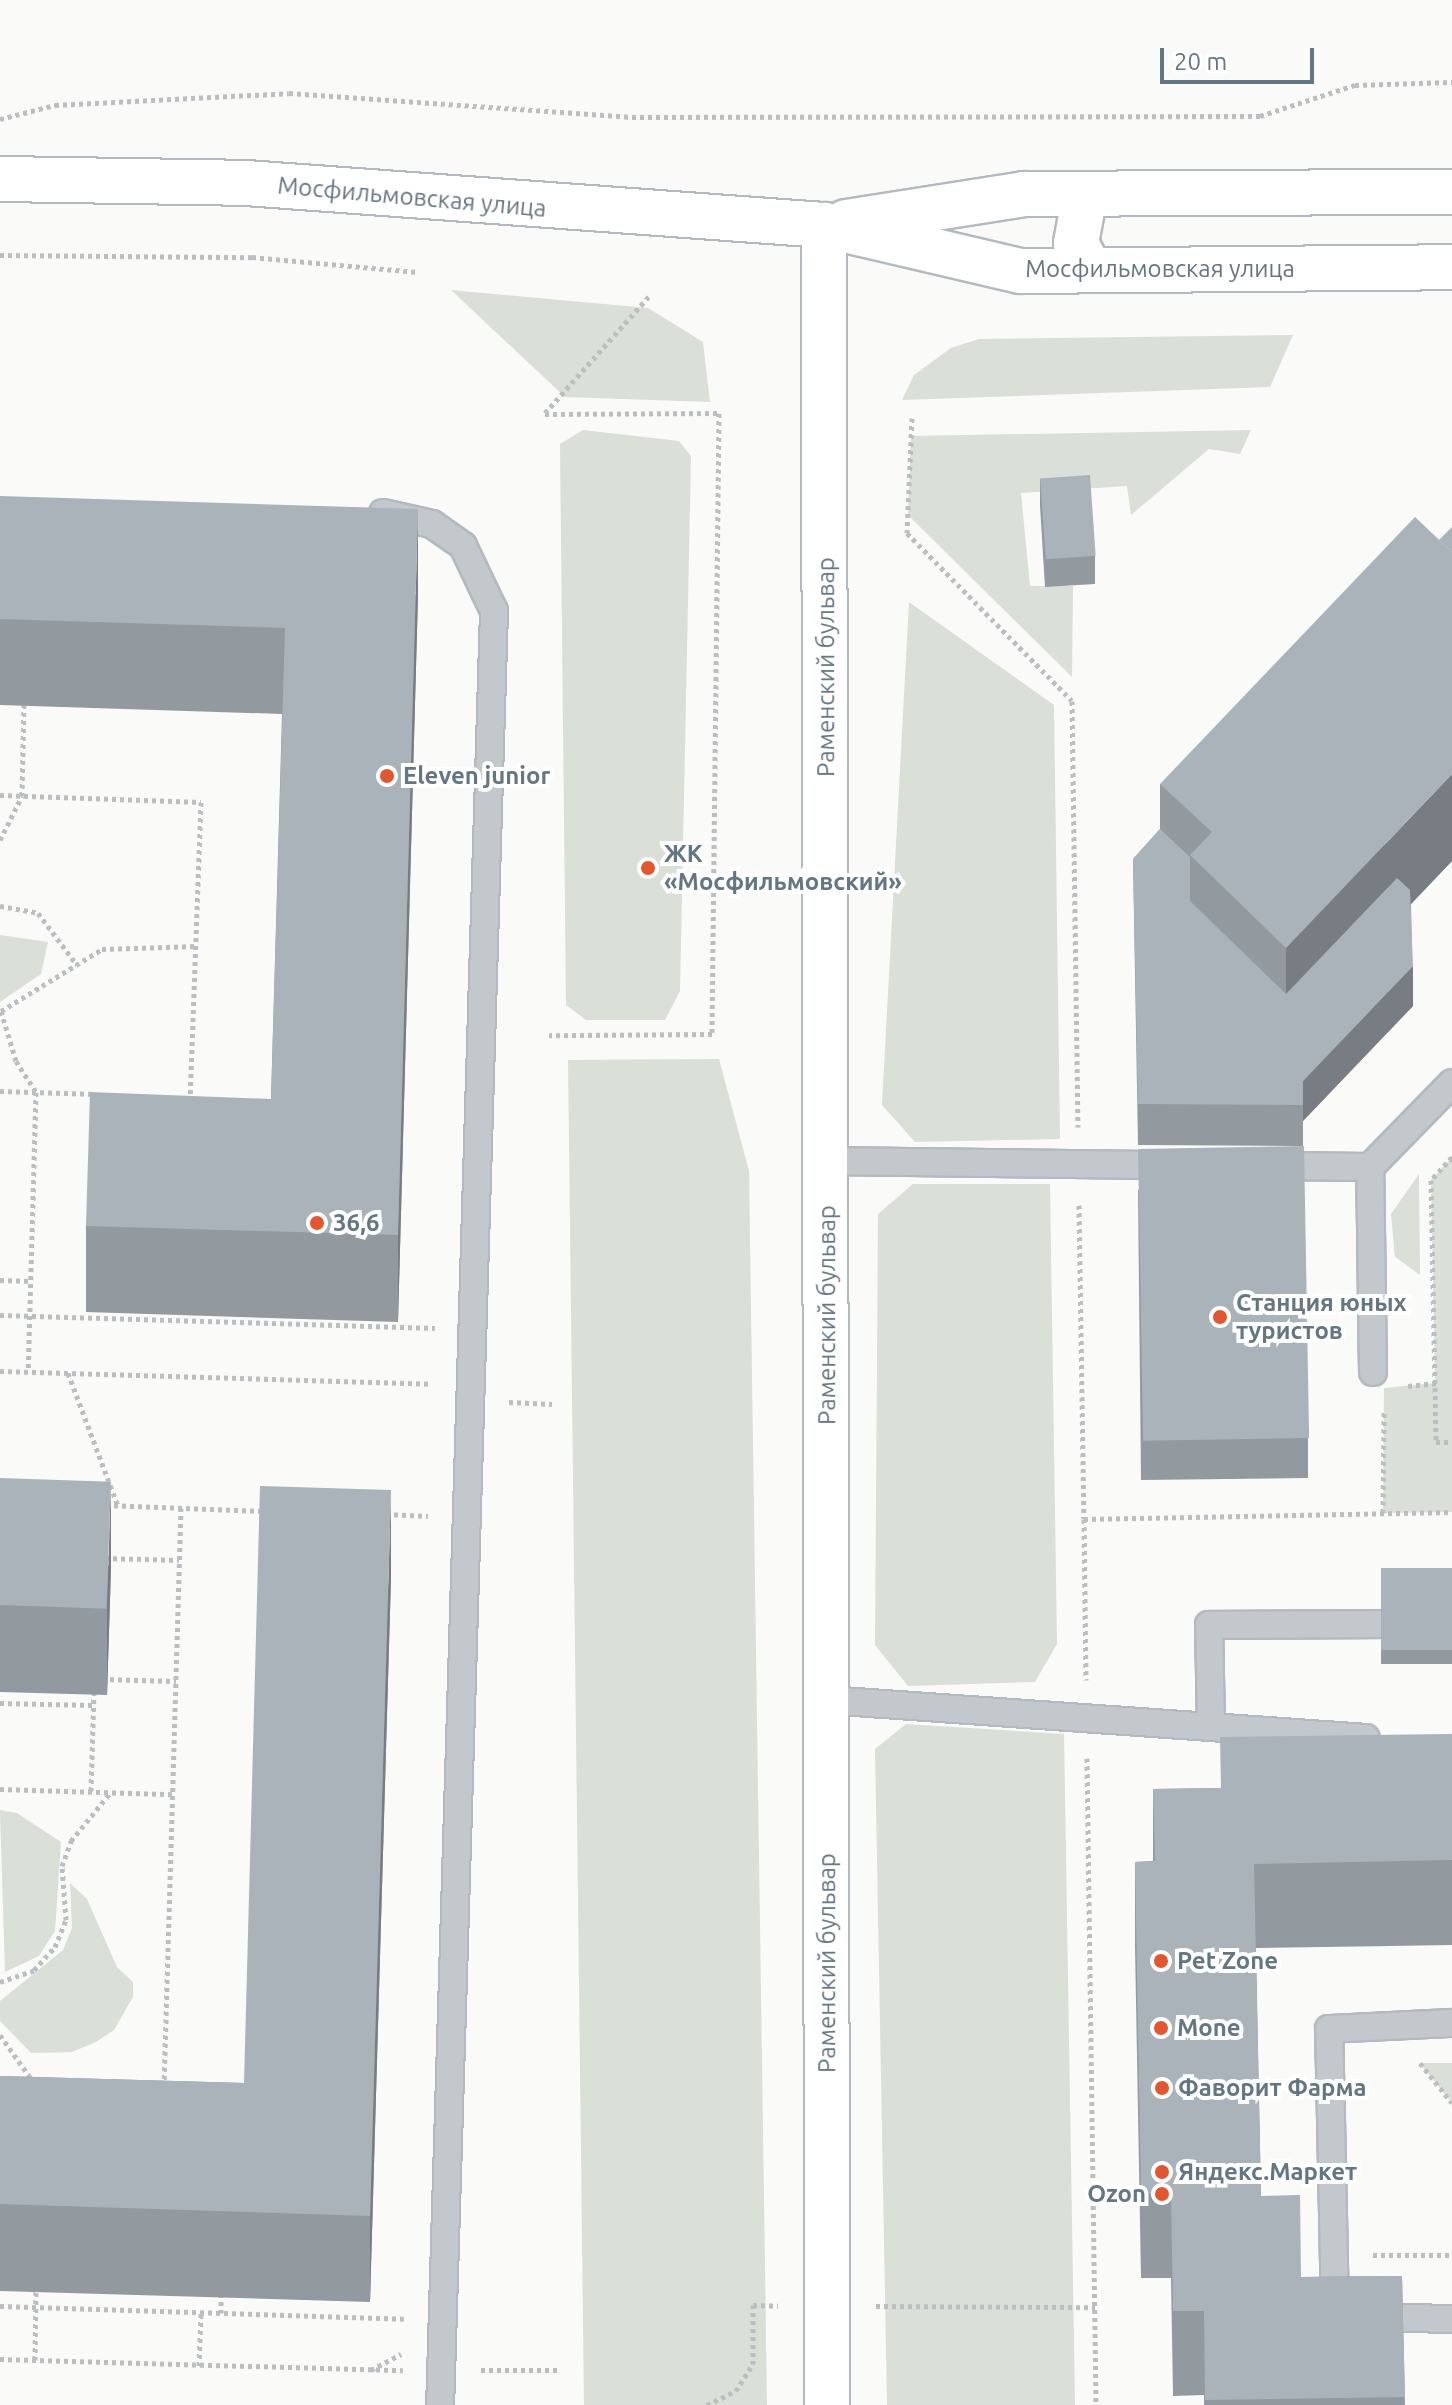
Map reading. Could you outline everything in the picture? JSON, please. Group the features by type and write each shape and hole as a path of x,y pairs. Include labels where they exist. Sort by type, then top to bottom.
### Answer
{"street":[{"name":"Мосфильмовская улица","path":"0,179 246,183 824,225 1020,271 1452,267"},
{"name":"Мосфильмовская улица","path":"824,225 1024,194 1452,192"},
{"path":"1085,194 1076,243 1090,270"},
{"name":"Раменский бульвар","path":"824,225 827,2405"}],"lane":[{"path":"362,512 402,513 463,546 494,611 440,2405"},
{"path":"1373,1372 1370,1167 1452,1083"},
{"path":"827,1161 1199,1165"},
{"path":"1245,1166 1370,1167"},
{"path":"1211,1727 1209,1625 1382,1624"},
{"path":"827,1700 1395,1740"},
{"path":"1452,2023 1329,2029 1335,2317 1452,2319"}],"path":[{"path":"0,119 55,105 289,93 632,117 1260,116 1355,85 1452,82"},
{"path":"0,255 252,257 417,272"},
{"path":"549,1035 712,1034 719,413 545,414 651,294"},
{"path":"912,418 907,533 1072,701 1096,2405"},
{"path":"0,840 22,796 24,691"},
{"path":"0,795 201,802 193,1096 177,1096"},
{"path":"0,906 38,913 77,965"},
{"path":"28,1371 36,1092 16,1061 1,1011 77,965 124,943 197,946"},
{"path":"0,1091 115,1094"},
{"path":"1452,1157 1431,1180 1436,1442 1452,1442"},
{"path":"0,1280 31,1281"},
{"path":"0,1315 449,1328"},
{"path":"0,1371 473,1385"},
{"path":"68,1373 118,1506"},
{"path":"1397,1387 1437,1383"},
{"path":"1383,1513 1384,1403"},
{"path":"99,1518 99,1505 273,1511"},
{"path":"174,2098 164,2087 181,1508"},
{"path":"1084,1519 1452,1512"},
{"path":"382,1514 469,1517"},
{"path":"97,1568 98,1545"},
{"path":"98,1558 179,1560"},
{"path":"91,1791 94,1678 176,1681"},
{"path":"0,1703 93,1705"},
{"path":"0,1789 173,1794"},
{"path":"0,1982 34,1970 55,1947 66,1920 62,1866 71,1841 111,1792"},
{"path":"0,2035 33,2083"},
{"path":"22,2082 42,2083"},
{"path":"149,2087 164,2087"},
{"path":"1333,2255 1452,2255"},
{"path":"35,2360 37,2274"},
{"path":"221,2280 221,2313"},
{"path":"0,2306 421,2319"},
{"path":"199,2366 201,2313"},
{"path":"0,2359 199,2366 561,2370"}],"shaded area":[{"path":"451,290 648,308 703,342 710,402 565,397"},
{"path":"1293,335 1270,387 902,400 914,375 951,348 979,339"},
{"path":"583,430 679,441 691,456 680,991 665,1020 586,1020 566,1005 560,444"},
{"path":"1251,430 1240,454 1209,449 1131,515 1127,486 1021,493 1030,586 1073,586 1072,677 908,515 911,436"},
{"path":"909,602 1054,705 1060,1139 915,1142 882,1105"},
{"path":"0,935 48,942 41,974 0,1002"},
{"path":"719,1059 749,1171 767,2405 584,2405 568,1060"},
{"path":"1452,1157 1452,1512 1383,1513 1384,1388 1435,1383 1431,1180"},
{"path":"1419,1174 1420,1275 1395,1257 1391,1214"},
{"path":"913,1184 1050,1184 1057,1644 1035,1682 908,1686 875,1645 878,1214"},
{"path":"906,1724 1064,1734 1075,2405 887,2405 875,1749"},
{"path":"0,1810 17,1813 61,1842 55,1931 39,1956 5,1972"},
{"path":"70,1883 87,1899 117,1967 133,1982 133,1997 114,2030 96,2042 72,2052 31,2053 0,2021 0,2001 63,1950 72,1928"},
{"path":"1419,2063 1452,2063 1452,2103"}],"building":[{"path":"1090,475 1096,556 1046,559 1040,478"},
{"path":"0,496 418,509 398,1235 86,1226 90,1092 271,1099 285,628 0,619"},
{"path":"1415,517 1452,552 1452,774 1286,948 1190,855 1212,832 1160,784"},
{"path":"1452,527 1452,552 1439,540"},
{"path":"1160,829 1190,857 1190,901 1286,994 1397,878 1410,890 1413,966 1303,1081 1303,1105 1138,1104 1133,859"},
{"path":"1304,1146 1309,1438 1143,1441 1138,1149"},
{"path":"0,1478 111,1482 107,1609 0,1605"},
{"path":"260,1486 391,1490 370,2216 0,2204 0,2076 244,2083"},
{"path":"1381,1568 1452,1568 1452,1650 1381,1650"},
{"path":"1452,1734 1452,1860 1254,1864 1261,2196 1300,2195 1301,2277 1402,2276 1405,2397 1205,2400 1204,2311 1173,2311 1171,2193 1141,2194 1135,1862 1155,1861 1153,1789 1221,1788 1220,1737"}],"place":[{"name":"Eleven junior","path":"387,776"},
{"name":"ЖК «Мосфильмовский»","path":"648,868"},
{"name":"36,6","path":"317,1223"},
{"name":"Станция юных туристов","path":"1220,1317"},
{"name":"Pet Zone","path":"1161,1961"},
{"name":"Mone","path":"1161,2028"},
{"name":"Фаворит Фарма","path":"1162,2088"},
{"name":"Яндекс.Маркет","path":"1162,2172"},
{"name":"Ozon","path":"1162,2194"}]}
